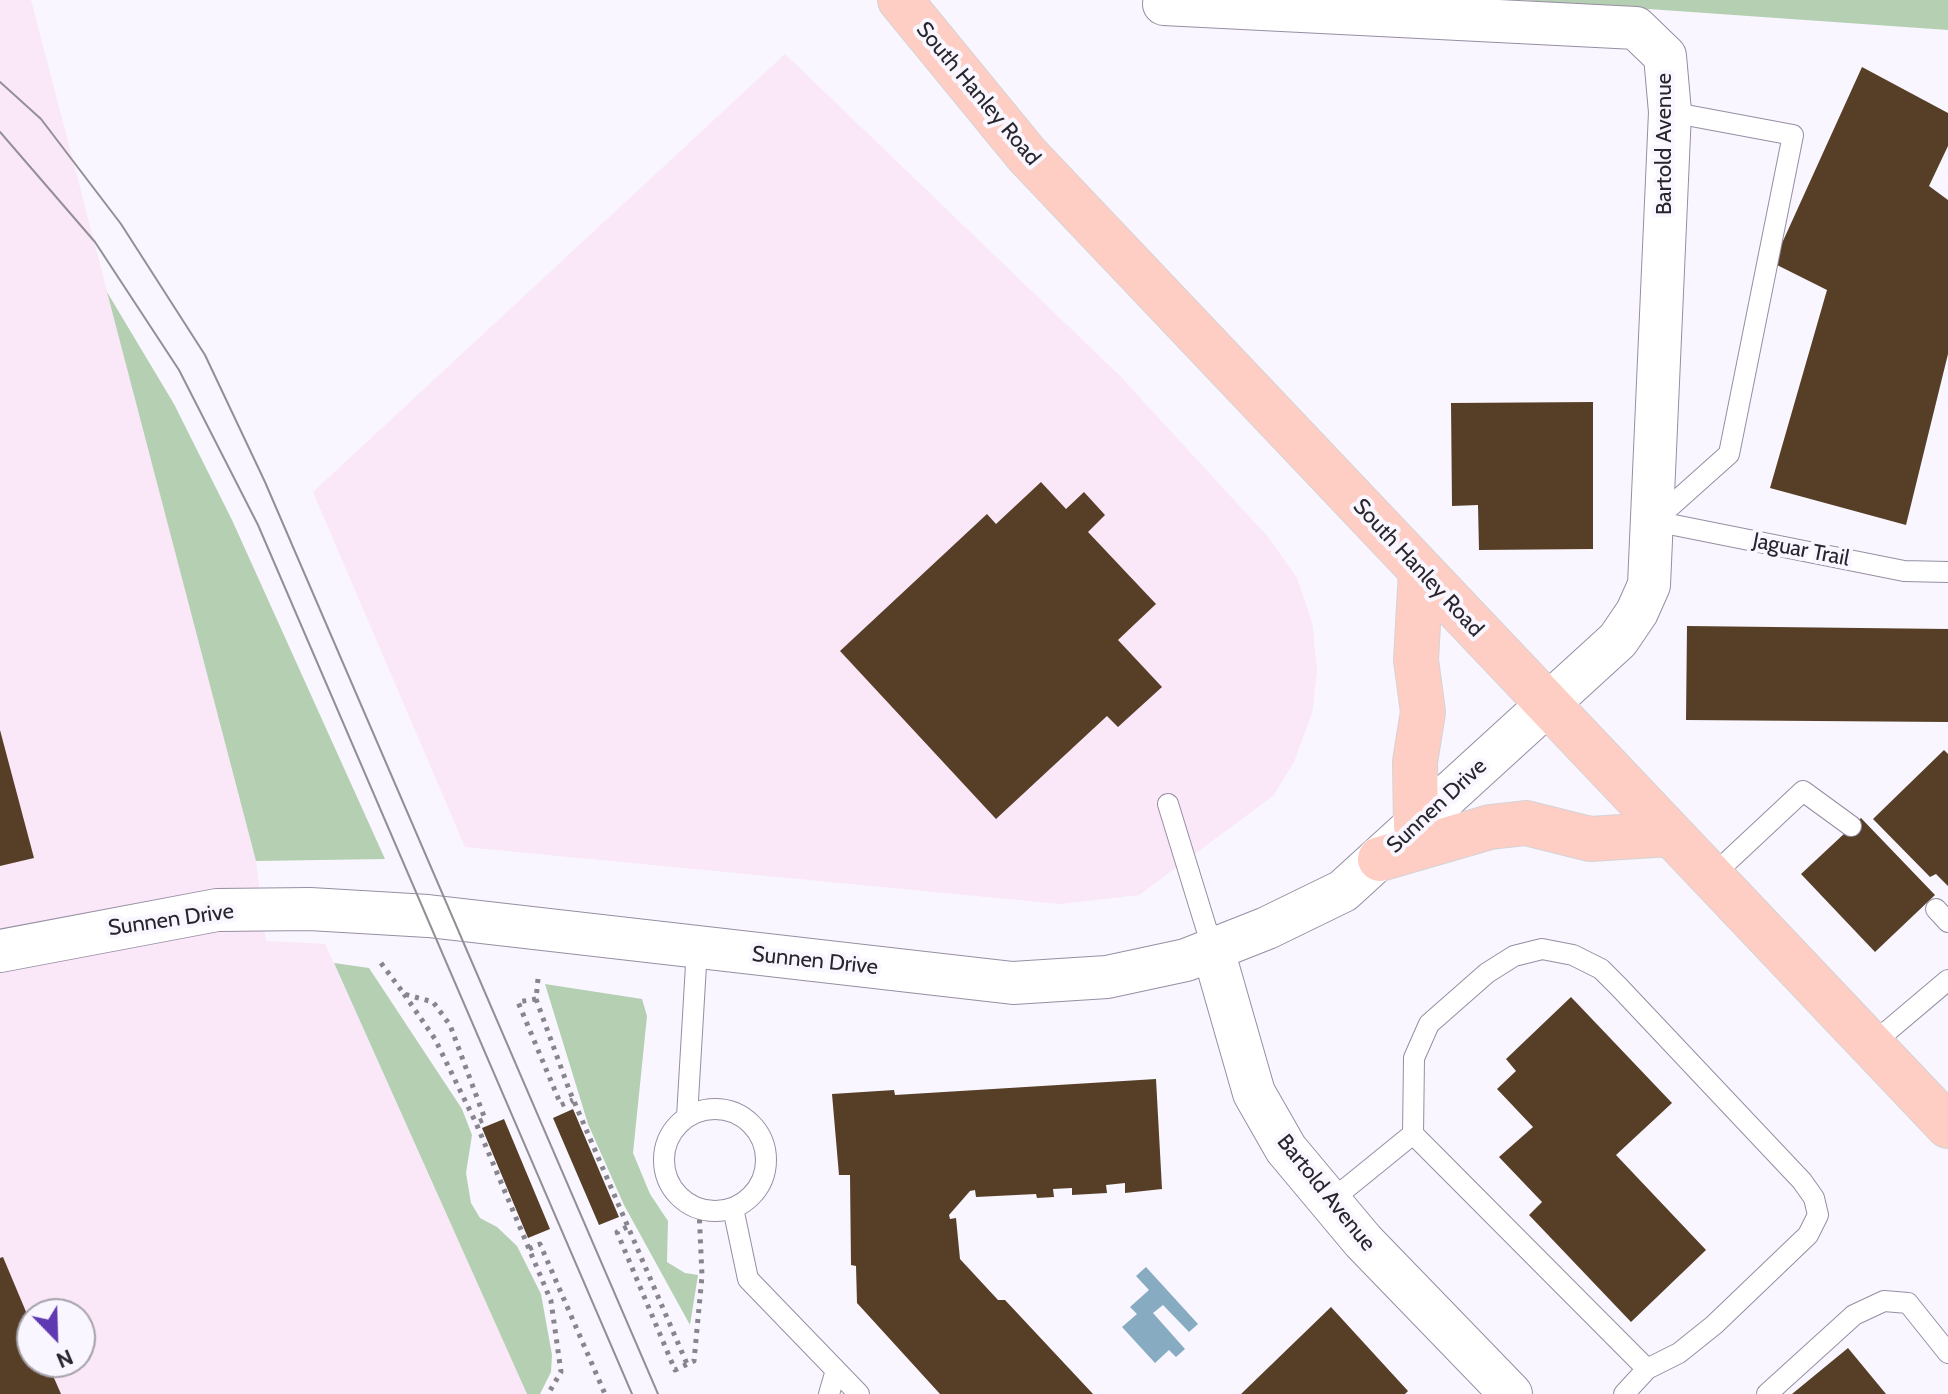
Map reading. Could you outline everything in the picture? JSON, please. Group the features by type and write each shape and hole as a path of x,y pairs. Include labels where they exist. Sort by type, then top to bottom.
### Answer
{"main road":[{"name":"South Hanley Road","path":"900,0 1027,155 1948,1126"},
{"path":"1416,826 1415,762 1423,712 1416,660 1421,571"},
{"path":"1380,859 1490,827 1526,823 1590,839 1670,834"}],"street":[{"name":"Bartold Avenue","path":"1164,4 1636,28 1665,56 1670,112 1649,585 1637,612 1618,640 1546,703"},
{"name":"Sunnen Drive","path":"0,951 217,910 310,909 428,916 1013,983 1107,977 1186,960 1343,891 1546,703"},
{"name":"Bartold Avenue","path":"1213,950 1254,1093 1286,1149 1328,1203 1510,1394"}],"lane":[{"path":"1654,521 1729,454 1793,135 1670,112"},
{"name":"Jaguar Trail","path":"1654,521 1904,571 1948,572"},
{"path":"1711,877 1803,791 1851,826"},
{"path":"1168,804 1213,950"},
{"path":"687,1117 697,948"},
{"path":"1624,1394 1647,1369 1679,1353 1714,1325 1808,1235 1818,1215 1814,1198 1802,1181 1601,969 1573,955 1542,949 1514,956 1487,973 1429,1024 1414,1058 1413,1134 1647,1369"},
{"path":"1871,1045 1948,980"},
{"path":"711,1109 737,1113 751,1123 761,1137 766,1153 759,1187 733,1208 716,1212 699,1209 684,1201 673,1189 665,1167 667,1142 687,1117 711,1109"},
{"path":"1328,1203 1413,1134"},
{"path":"733,1208 748,1279 859,1394"},
{"path":"1767,1394 1854,1315 1884,1301 1908,1303 1948,1353"},
{"path":"829,1394 836,1370"}],"path":[{"path":"381,963 435,1039 476,1123 551,1301 561,1372 548,1394"},
{"path":"538,979 536,999 573,1100 687,1364"},
{"path":"404,994 433,1002 450,1025 485,1119 476,1123"},
{"path":"536,999 518,1002 526,1026 561,1105 573,1100"},
{"path":"627,1227 617,1232 675,1370 694,1361 702,1276 699,1209"},
{"path":"529,1249 540,1244 605,1394"}],"shaded area":[{"path":"0,0 31,0 256,861 266,941 325,944 527,1394 0,1394"},
{"path":"785,54 1120,376 1268,537 1297,578 1312,622 1317,671 1312,713 1294,762 1273,796 1139,895 1060,904 465,847 313,492"}],"green space":[{"path":"1520,0 1948,0 1948,30"},
{"path":"107,292 174,404 232,520 385,859 256,861"},
{"path":"334,963 369,968 462,1109 472,1135 466,1173 471,1203 480,1218 497,1227 517,1246 541,1294 552,1355 551,1372 540,1394 527,1394"},
{"path":"545,984 642,999 647,1016 633,1153 650,1194 668,1221 667,1262 685,1273 698,1275 690,1325 624,1205 588,1124"}],"water":[{"path":"1146,1267 1198,1324 1189,1332 1163,1305 1153,1313 1185,1349 1176,1357 1169,1350 1155,1363 1122,1327 1137,1314 1130,1307 1149,1290 1136,1276"}],"building":[{"path":"1862,67 1948,113 1948,146 1929,186 1948,200 1948,354 1906,525 1770,488 1827,290 1773,263"},
{"path":"1593,402 1593,549 1479,550 1478,505 1452,506 1451,403"},
{"path":"1041,482 1066,509 1084,492 1105,515 1088,532 1156,604 1118,640 1162,687 1118,727 1107,716 996,819 840,651 987,514 996,524"},
{"path":"1687,626 1948,629 1948,722 1686,720"},
{"path":"0,730 34,858 0,866"},
{"path":"1944,750 1948,754 1948,886 1936,874 1930,877 1873,819"},
{"path":"1861,818 1935,895 1875,952 1801,874"},
{"path":"1571,997 1672,1103 1616,1155 1706,1250 1631,1322 1529,1215 1542,1202 1499,1157 1533,1127 1497,1089 1516,1071 1506,1059"},
{"path":"1156,1079 1162,1189 1125,1193 1125,1183 1106,1185 1107,1193 1072,1195 1072,1188 1053,1189 1054,1197 1037,1198 1036,1194 976,1197 975,1190 970,1191 949,1215 950,1219 956,1218 960,1259 998,1300 1005,1300 1093,1394 940,1394 857,1303 856,1266 851,1265 850,1175 839,1175 832,1094 894,1090 895,1095"},
{"path":"573,1109 619,1217 599,1225 553,1118"},
{"path":"504,1119 550,1229 528,1238 482,1128"},
{"path":"3,1257 20,1298 16,1298 16,1378 54,1378 61,1394 0,1394 0,1258"},
{"path":"1331,1307 1408,1391 1405,1394 1241,1394"},
{"path":"1848,1348 1886,1394 1792,1394"}],"tram line":[{"path":"0,82 41,119 121,224 205,355 265,482 658,1394"},
{"path":"0,132 95,242 179,370 258,525 632,1394"}]}
